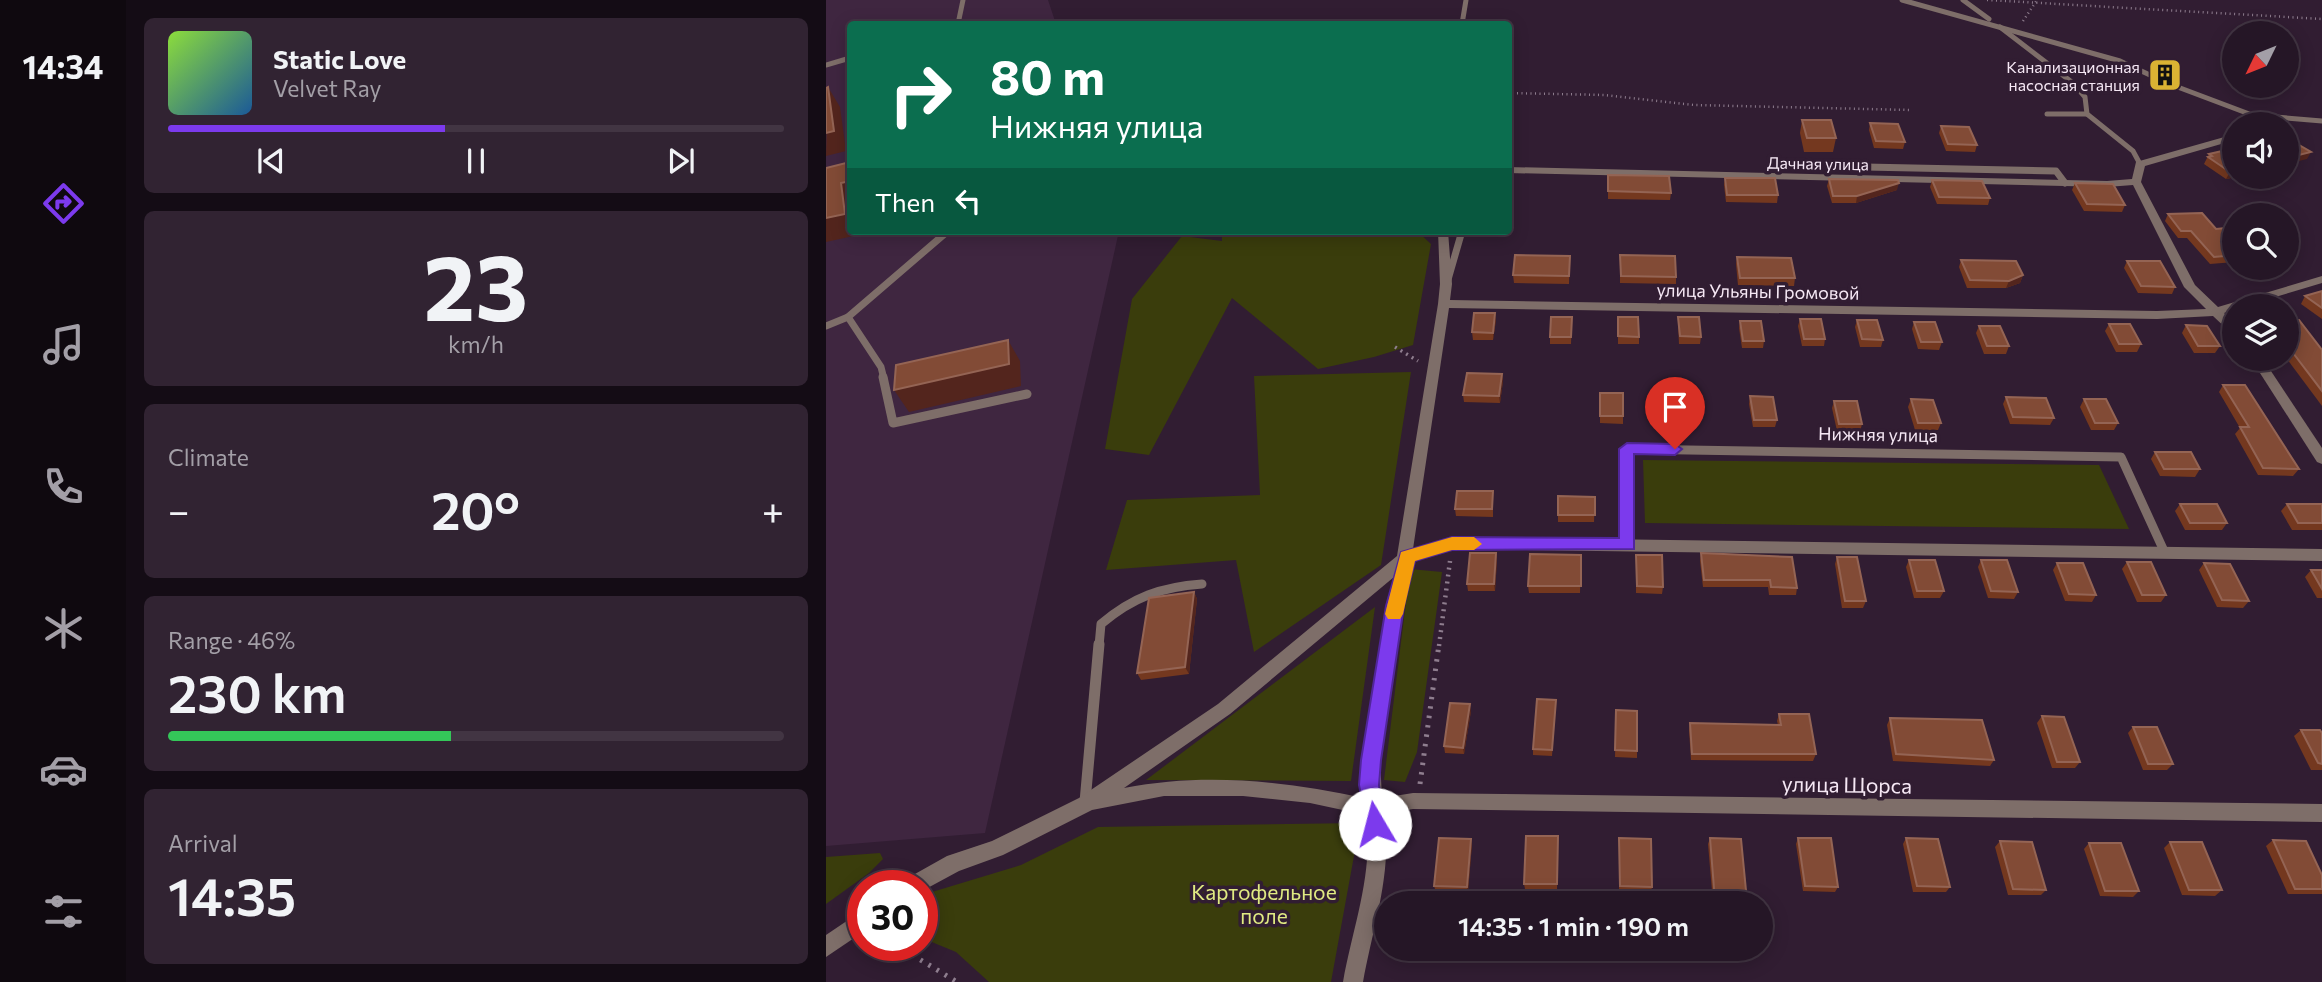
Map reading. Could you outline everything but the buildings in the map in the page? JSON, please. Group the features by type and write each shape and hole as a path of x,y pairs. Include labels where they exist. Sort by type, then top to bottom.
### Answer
{"street":[{"path":"2222,141 2140,163 2136,182 2190,287 2222,319"},
{"name":"Дачная улица","path":"1512,170 2065,183 2136,182"},
{"path":"1353,982 1374,881 1378,840 1369,785 1371,760 1395,606 1407,557 1444,304 1446,284 1443,235"},
{"name":"улица Ульяны Громовой","path":"1444,304 2157,315 2214,312 2322,279"},
{"path":"2266,371 2322,460"},
{"path":"938,872 954,863 996,849 1084,804 1224,709 1407,557 1452,544 1628,544 2322,555"},
{"path":"1084,804 1164,788 1242,788 1310,795 1372,808"},
{"name":"улица Щорса","path":"1372,808 1413,801 2322,813"},
{"path":"826,947 847,932"}],"lane":[{"path":"959,21 963,0"},
{"path":"1462,21 1466,0"},
{"path":"1901,0 1909,0"},
{"path":"1901,0 1996,24 2053,44 2120,61 2168,83 2250,112"},
{"path":"1963,0 2073,83 2085,97 2087,114"},
{"path":"826,65 847,59"},
{"path":"2048,114 2087,114 2133,150 2140,163"},
{"path":"2299,120 2322,121"},
{"path":"1865,167 2056,171 2065,183"},
{"path":"826,326 848,317 942,235"},
{"path":"1446,284 1461,235"},
{"path":"848,317 881,367 893,422 1027,394"},
{"name":"Нижняя улица","path":"1628,544 1627,449 2121,457 2164,551"},
{"path":"1084,804 1101,624 1129,599 1165,586 1202,584"}],"path":[{"path":"1979,0 2322,19"},
{"path":"2024,32 2023,18 2035,2"},
{"path":"1512,93 1604,95 1695,105 1910,110"},
{"path":"1395,347 1435,368"},
{"path":"1413,801 1422,776 1452,544"},
{"path":"922,961 957,982"}],"shaded area":[{"path":"826,0 1048,0 1055,21 847,21 847,235 1118,235 985,833 826,846"}],"green space":[{"path":"1222,235 1421,235 1431,244 1413,345 1318,369 1232,298 1149,455 1105,449 1132,299 1182,236 1222,241"},
{"path":"1411,372 1381,565 1254,652 1236,560 1106,570 1127,500 1260,495 1254,376"},
{"path":"1643,460 2099,465 2129,529 1645,523"},
{"path":"1410,569 1442,572 1417,752 1405,782 1384,780"},
{"path":"1375,607 1351,781 1146,780"},
{"name":"Картофельное поле","path":"1360,823 1331,982 989,982 956,952 938,945 938,890 1021,865 1098,827"},
{"path":"880,853 883,859 872,870 847,870 847,889 826,904 826,857"}],"slow traffic":[{"path":"1394,614 1407,557 1452,544 1474,544"}],"place":[{"name":"Канализационная насосная станция","path":"2165,75"}],"route":[{"path":"1375,824 1369,785 1371,760 1395,606 1407,557 1452,544 1628,544 1627,449 1675,449"}]}
